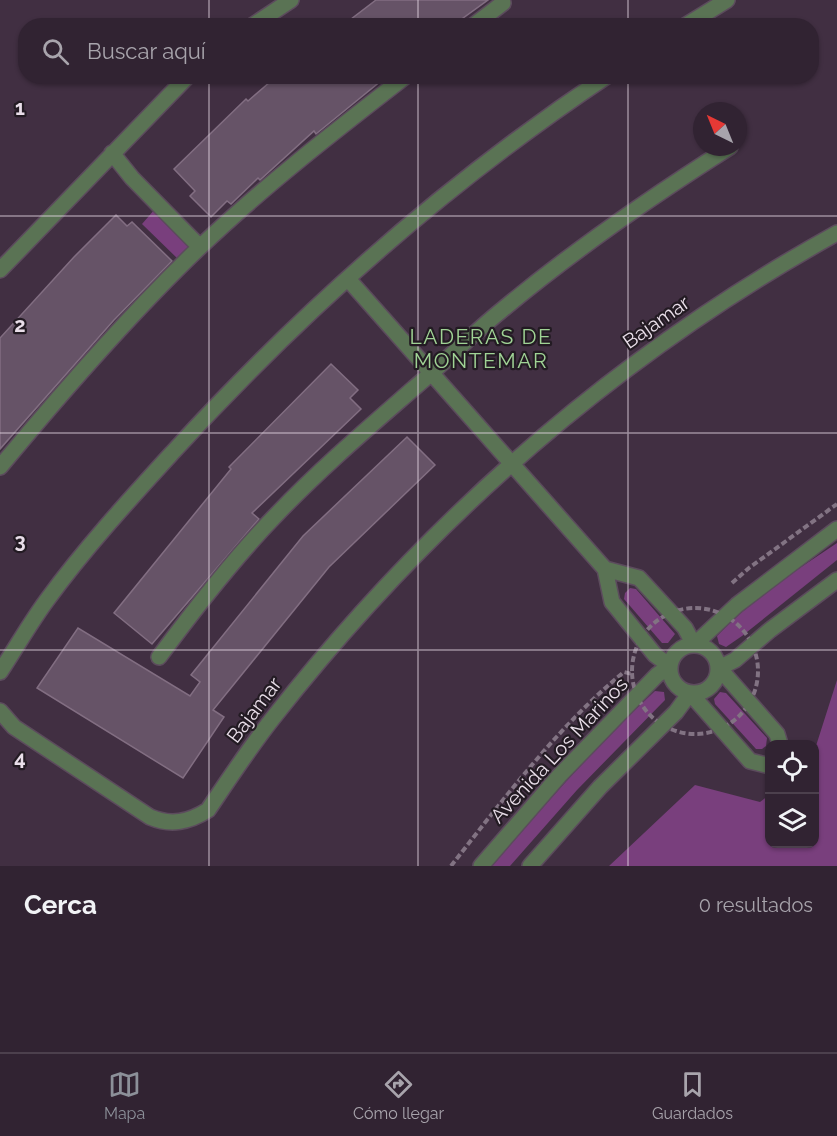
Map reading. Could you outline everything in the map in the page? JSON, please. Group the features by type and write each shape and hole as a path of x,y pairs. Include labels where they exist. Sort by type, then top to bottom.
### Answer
{"street":[{"path":"264,18 291,0"},
{"path":"698,18 727,0"},
{"path":"483,18 502,3"},
{"path":"0,270 180,84"},
{"path":"0,467 92,359 200,247 323,140 396,84"},
{"path":"0,672 47,599 149,478 258,363 348,279 457,187 596,84"},
{"path":"112,153 132,178 200,247"},
{"path":"159,657 235,560 277,514 357,437 458,347 545,275 636,208 716,156"},
{"name":"Bajamar","path":"0,711 14,727 150,817 175,823 197,817 208,810 271,720 360,614 418,551 511,463 605,385 665,340 727,298 837,233"},
{"path":"348,279 605,569 612,602 655,655 670,666"},
{"path":"694,645 725,615 837,529"},
{"path":"605,569 639,578 685,628 694,645"},
{"path":"719,668 735,660 770,630 837,580"},
{"path":"694,645 708,649 719,668 718,675 710,687 697,693 690,693 672,680 670,666 676,653 687,646 694,645"},
{"name":"Avenida Los Marinos","path":"481,866 559,776 657,675 670,666"},
{"path":"719,668 777,734 779,740"},
{"path":"531,866 593,795 676,712 690,693"},
{"path":"690,693 750,761 765,765"}],"path":[{"path":"732,584 749,568 837,504"},
{"path":"706,608 714,600"},
{"path":"686,608 706,608 725,615 742,627 754,645 759,671 758,683 750,703 738,718 721,729 698,735 674,731 662,726 648,713 637,696 632,674 635,651 641,638 659,619 671,612 686,608"},
{"path":"451,866 524,775 565,729 608,685 624,672 632,674"}],"shaded area":[{"path":"155,209 189,243 189,248 179,260 142,224"},
{"path":"837,543 837,560 742,636 726,647 719,644 717,636 744,610"},
{"path":"630,588 636,589 675,634 668,643 662,643 624,599 625,593"},
{"path":"837,680 837,866 609,866 695,785 760,802 765,798 765,848 819,848 818,740"},
{"path":"655,691 664,692 665,700 577,790 510,866 492,866 571,776"},
{"path":"720,692 726,693 767,738 765,747 756,749 715,704 714,699"}],"building":[{"path":"376,0 488,0 463,18 352,18"},
{"path":"268,84 377,84 316,134 314,131 260,180 258,178 231,204 227,201 211,217 190,196 195,191 174,169 246,99 248,101"},
{"path":"116,215 127,226 132,222 172,261 114,320 0,449 0,338"},
{"path":"331,364 358,390 350,398 361,409 252,513 259,519 152,644 114,613 231,469 229,467"},
{"path":"407,437 435,465 329,567 213,710 224,717 183,778 37,688 78,628 190,696 200,682 191,675 303,536"}],"district":[{"name":"LADERAS DE MONTEMAR","path":"481,349"}]}
